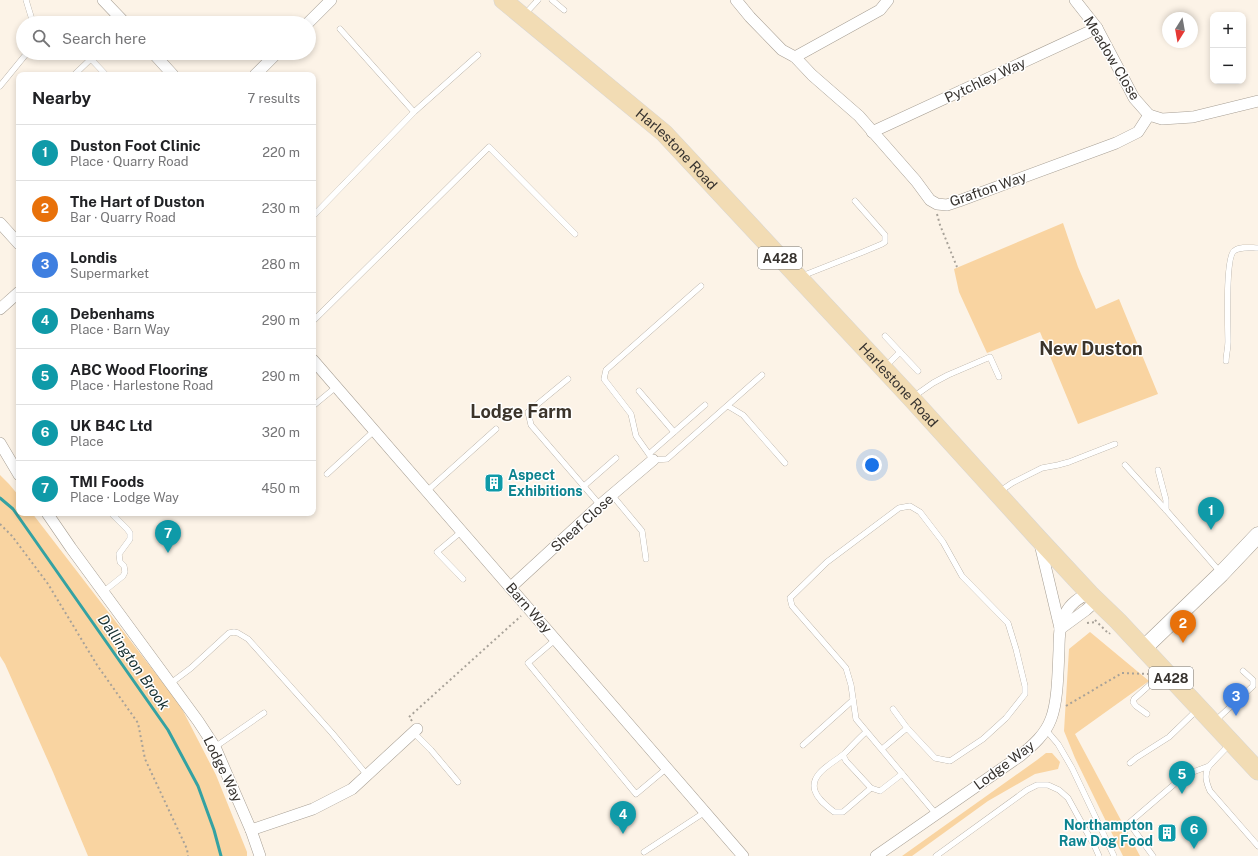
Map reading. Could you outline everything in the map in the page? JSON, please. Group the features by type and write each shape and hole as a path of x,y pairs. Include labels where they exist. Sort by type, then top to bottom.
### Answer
{"main road":[{"name":"Harlestone Road","path":"503,0 664,133 911,398 1037,537 1144,648 1159,673 1199,708 1258,771"}],"street":[{"path":"103,0 118,16"},
{"path":"315,16 331,0"},
{"name":"Grafton Way","path":"736,0 750,17 782,50 795,57 812,75 859,116 930,200 937,204 947,205 960,201 1116,143 1138,132 1148,115"},
{"path":"795,57 880,10 888,0"},
{"name":"Meadow Close","path":"1075,0 1097,28 1134,98 1148,115"},
{"name":"Pytchley Way","path":"872,132 1097,28"},
{"path":"159,60 170,72"},
{"path":"258,72 270,60"},
{"path":"1148,115 1162,119 1178,119 1193,117 1258,101"},
{"path":"0,223 16,241"},
{"path":"0,309 16,295"},
{"name":"Barn Way","path":"316,363 744,856"},
{"path":"0,443 16,470"},
{"name":"Sheaf Close","path":"511,587 612,495 651,457"},
{"name":"Lodge Way","path":"49,516 103,592 171,683 215,747 252,830 260,856"},
{"path":"1144,648 1221,574 1258,534"},
{"path":"1037,537 1041,548 1060,629"},
{"path":"1060,629 1064,614 1076,601 1083,596 1094,597"},
{"name":"Lodge Way","path":"876,856 1020,756 1038,741 1046,730 1055,706 1060,629"},
{"path":"252,830 313,809 352,789 415,730"}],"lane":[{"path":"26,0 31,16"},
{"path":"522,16 538,0"},
{"path":"552,0 564,10"},
{"path":"340,29 414,112"},
{"path":"316,213 414,112 478,55"},
{"path":"0,86 21,60"},
{"path":"77,72 90,60"},
{"path":"92,60 103,72"},
{"path":"316,318 489,147 575,234"},
{"path":"798,277 856,255 885,242 885,235 855,201"},
{"path":"1226,361 1228,344 1227,307 1231,255 1233,251 1239,249 1258,248"},
{"path":"701,286 606,370 604,379 631,414 636,436 651,457 667,460 762,375"},
{"path":"885,336 918,371"},
{"path":"883,369 900,352"},
{"path":"911,398 948,374 990,357 999,377"},
{"path":"568,379 528,412 531,425 600,505"},
{"path":"316,403 336,386"},
{"path":"639,391 674,432"},
{"path":"651,457 674,432 705,405"},
{"path":"728,406 743,415 785,463"},
{"path":"427,491 496,429"},
{"path":"327,474 374,431"},
{"path":"998,493 1012,483 1042,468 1058,466 1115,444"},
{"path":"584,486 616,458"},
{"path":"1125,465 1221,574"},
{"path":"1158,470 1166,500 1166,510"},
{"path":"612,495 642,531 646,559"},
{"path":"893,709 907,728 935,758 950,761 983,739 1006,718 1025,694 1025,686 1008,623 962,576 943,542 920,512 910,506 899,508 827,562 790,598 792,606 846,668 851,685 856,719 936,814"},
{"path":"103,592 123,576 125,572 124,566 120,562 119,554 130,540 130,533 114,516"},
{"path":"462,531 437,552 463,579"},
{"path":"171,683 191,668 229,634 234,632 238,633 248,639 368,775"},
{"path":"556,639 528,663 636,794 667,768"},
{"path":"1213,723 1251,688 1254,683 1253,680 1243,672"},
{"path":"1147,714 1133,702 1134,699 1159,673"},
{"path":"802,745 853,700"},
{"path":"1130,763 1169,737 1199,708"},
{"path":"215,747 264,713"},
{"path":"882,749 907,728"},
{"path":"415,730 458,782"},
{"path":"1046,730 1058,744 1072,768 1114,856"},
{"path":"866,732 843,754 824,768 815,780 815,790 820,799 834,812 843,812 870,788"},
{"path":"1153,856 1129,823 1185,775 1208,766 1232,743"},
{"path":"843,754 846,761 870,788 880,792 902,774"},
{"path":"1208,766 1206,776 1210,791 1258,846"},
{"path":"936,856 1027,790 1037,785 1048,785 1059,790 1068,798 1099,856"},
{"path":"644,852 705,812"}],"path":[{"path":"937,204 937,215 940,225 957,267"},
{"path":"0,524 12,536 48,584 97,664 138,723 145,760 187,849 188,856"},
{"path":"415,730 409,717 529,608"},
{"path":"1065,707 1122,673 1159,673"}],"shaded area":[{"path":"1063,223 1078,267 1096,309 1119,299 1158,394 1078,424 1040,332 987,353 959,292 954,269"},
{"path":"0,475 16,492 16,516 34,516 180,705 216,775 247,852 247,856 88,856 53,772 5,664 0,656"},
{"path":"1090,632 1149,681 1075,734 1140,856 1123,856 1075,758 1064,731 1069,649"},
{"path":"1046,753 1052,753 1060,762 1058,769 1035,774 988,801 912,856 902,856 1037,760"}],"waterway":[{"name":"Dallington Brook","path":"0,498 16,513"},
{"name":"Dallington Brook","path":"18,516 168,730 198,786 214,830 221,856"}],"place":[{"name":"Aspect Exhibitions","path":"494,483"},
{"name":"Duston Foot Clinic","path":"1211,530"},
{"name":"TMI Foods","path":"168,553"},
{"name":"The Hart of Duston","path":"1183,643"},
{"name":"Londis","path":"1236,716"},
{"name":"ABC Wood Flooring","path":"1182,794"},
{"name":"Northampton Raw Dog Food","path":"1167,833"},
{"name":"Debenhams","path":"623,834"},
{"name":"UK B4C Ltd","path":"1194,849"}],"district":[{"name":"New Duston","path":"1091,348"},
{"name":"Lodge Farm","path":"521,411"}]}
